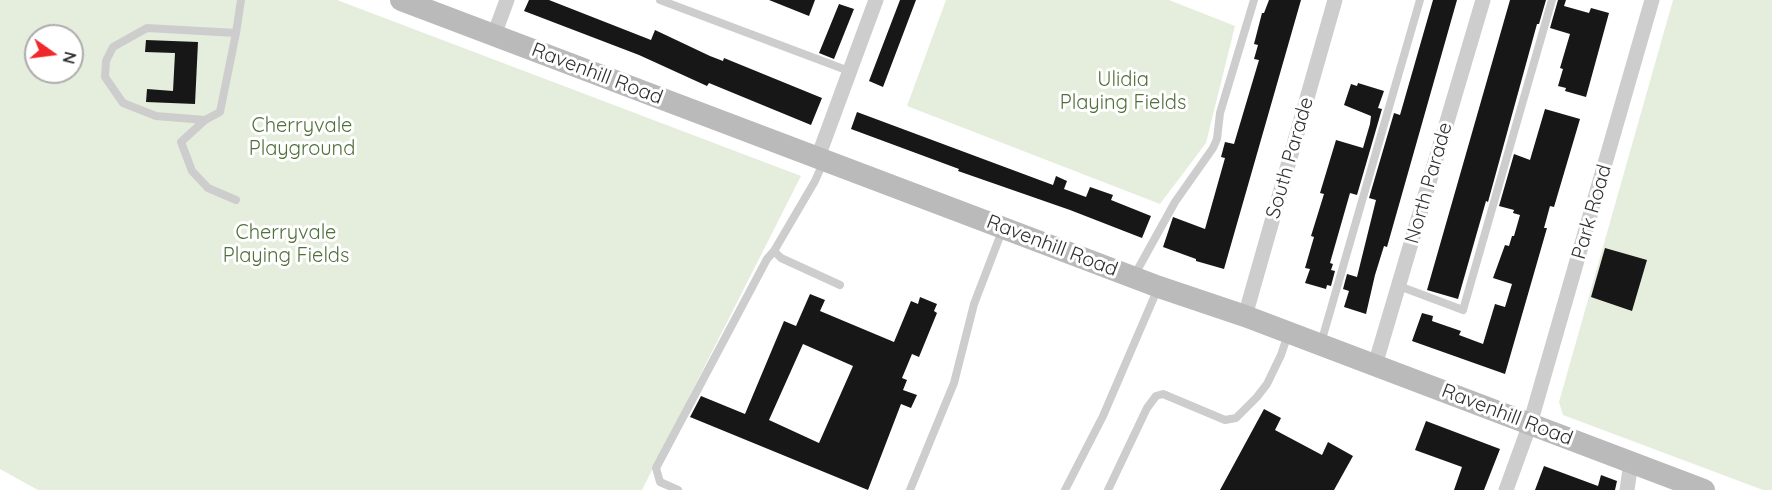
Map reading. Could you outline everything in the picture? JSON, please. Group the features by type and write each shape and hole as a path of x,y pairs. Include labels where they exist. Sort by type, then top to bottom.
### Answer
{"main road":[{"name":"Ravenhill Road","path":"401,0 436,9 494,35 1159,287 1245,316 1704,490"}],"street":[{"path":"494,35 507,0"},
{"path":"821,158 849,71 876,0"},
{"name":"South Parade","path":"1245,316 1335,0"},
{"name":"North Parade","path":"1375,365 1483,0"},
{"name":"Park Road","path":"1506,490 1530,424 1652,0"},
{"path":"1627,490 1631,462"}],"lane":[{"path":"236,200 208,188 192,171 181,142 205,120 220,112 241,0"},
{"path":"660,0 849,71"},
{"path":"1133,277 1175,202 1217,139 1220,113 1254,0"},
{"path":"1321,345 1420,0"},
{"path":"1399,286 1463,310 1552,0"},
{"path":"205,120 156,116 123,103 105,76 106,61 113,47 147,28 236,33"},
{"path":"221,33 233,49"},
{"path":"678,490 660,482 656,468 767,259 815,181 821,158"},
{"path":"910,490 954,383 974,304 1004,227"},
{"path":"774,250 781,258 840,285"},
{"path":"1065,490 1103,416 1159,287"},
{"path":"1108,490 1147,408 1156,396 1163,394 1225,420 1236,418 1257,398 1267,384 1289,333"}],"green space":[{"name":"Cherryvale Playing Fields","path":"0,0 337,0 801,176 642,490 38,490 0,469"},
{"name":"Ulidia Playing Fields","path":"946,0 1169,0 1235,26 1206,143 1160,204 907,106"},
{"path":"1673,0 1772,0 1772,490 1763,490 1563,415 1559,402"}],"building":[{"path":"529,0 549,0 651,40 655,30 710,56 723,61 724,58 822,98 811,125 709,83 707,86 639,55 524,11"},
{"path":"769,0 815,0 809,16"},
{"path":"900,0 916,0 883,87 869,81"},
{"path":"1269,0 1301,0 1224,269 1196,261 1196,259 1163,247 1173,217 1205,229 1225,158 1221,157 1225,142 1234,144 1259,60 1254,59 1258,45 1254,44 1262,13"},
{"path":"1433,0 1457,0 1387,247 1384,246 1375,275 1366,314 1344,307 1349,291 1343,289 1347,274 1357,277 1376,200 1369,198 1394,113 1400,115"},
{"path":"1510,0 1546,0 1539,24 1537,24 1488,202 1486,201 1458,299 1427,290"},
{"path":"1558,0 1566,0 1564,6 1589,13 1591,8 1609,13 1586,97 1565,91 1566,88 1558,86 1563,69 1560,68 1570,34 1550,28"},
{"path":"839,4 854,9 834,59 819,53"},
{"path":"146,40 198,42 195,104 146,102 147,89 173,91 175,53 145,52"},
{"path":"1358,83 1384,91 1378,108 1382,109 1357,195 1350,193 1330,263 1333,264 1331,270 1335,271 1331,286 1327,285 1326,289 1305,283 1310,269 1305,268 1314,237 1311,236 1324,194 1320,193 1336,140 1363,148 1370,124 1371,116 1344,105 1351,84 1357,86"},
{"path":"1545,109 1580,119 1554,207 1550,206 1544,228 1547,228 1505,374 1412,341 1422,313 1433,316 1432,321 1461,331 1459,335 1483,344 1495,304 1505,307 1512,284 1493,278 1505,245 1509,246 1514,236 1520,215 1513,213 1514,210 1499,206 1514,154 1530,160"},
{"path":"857,112 1053,185 1056,176 1067,181 1064,189 1086,197 1090,187 1113,195 1111,200 1151,216 1142,238 851,129"},
{"path":"1605,248 1647,260 1632,311 1591,297"},
{"path":"810,294 825,300 820,311 894,342 911,301 918,304 920,297 937,304 934,311 937,313 919,357 912,354 902,378 907,380 903,390 917,395 911,408 901,404 868,490 690,417 701,396 745,414 784,321 796,326","holes":["803,344 853,366 819,443 769,420"]},
{"path":"1264,409 1281,418 1275,430 1322,455 1328,442 1353,456 1334,490 1220,490"},
{"path":"1426,421 1500,449 1484,490 1454,490 1462,467 1415,450"},
{"path":"1544,466 1598,486 1601,475 1617,481 1615,490 1535,490"}],"park label":[{"name":"Cherryvale Playground","path":"302,138"}]}
